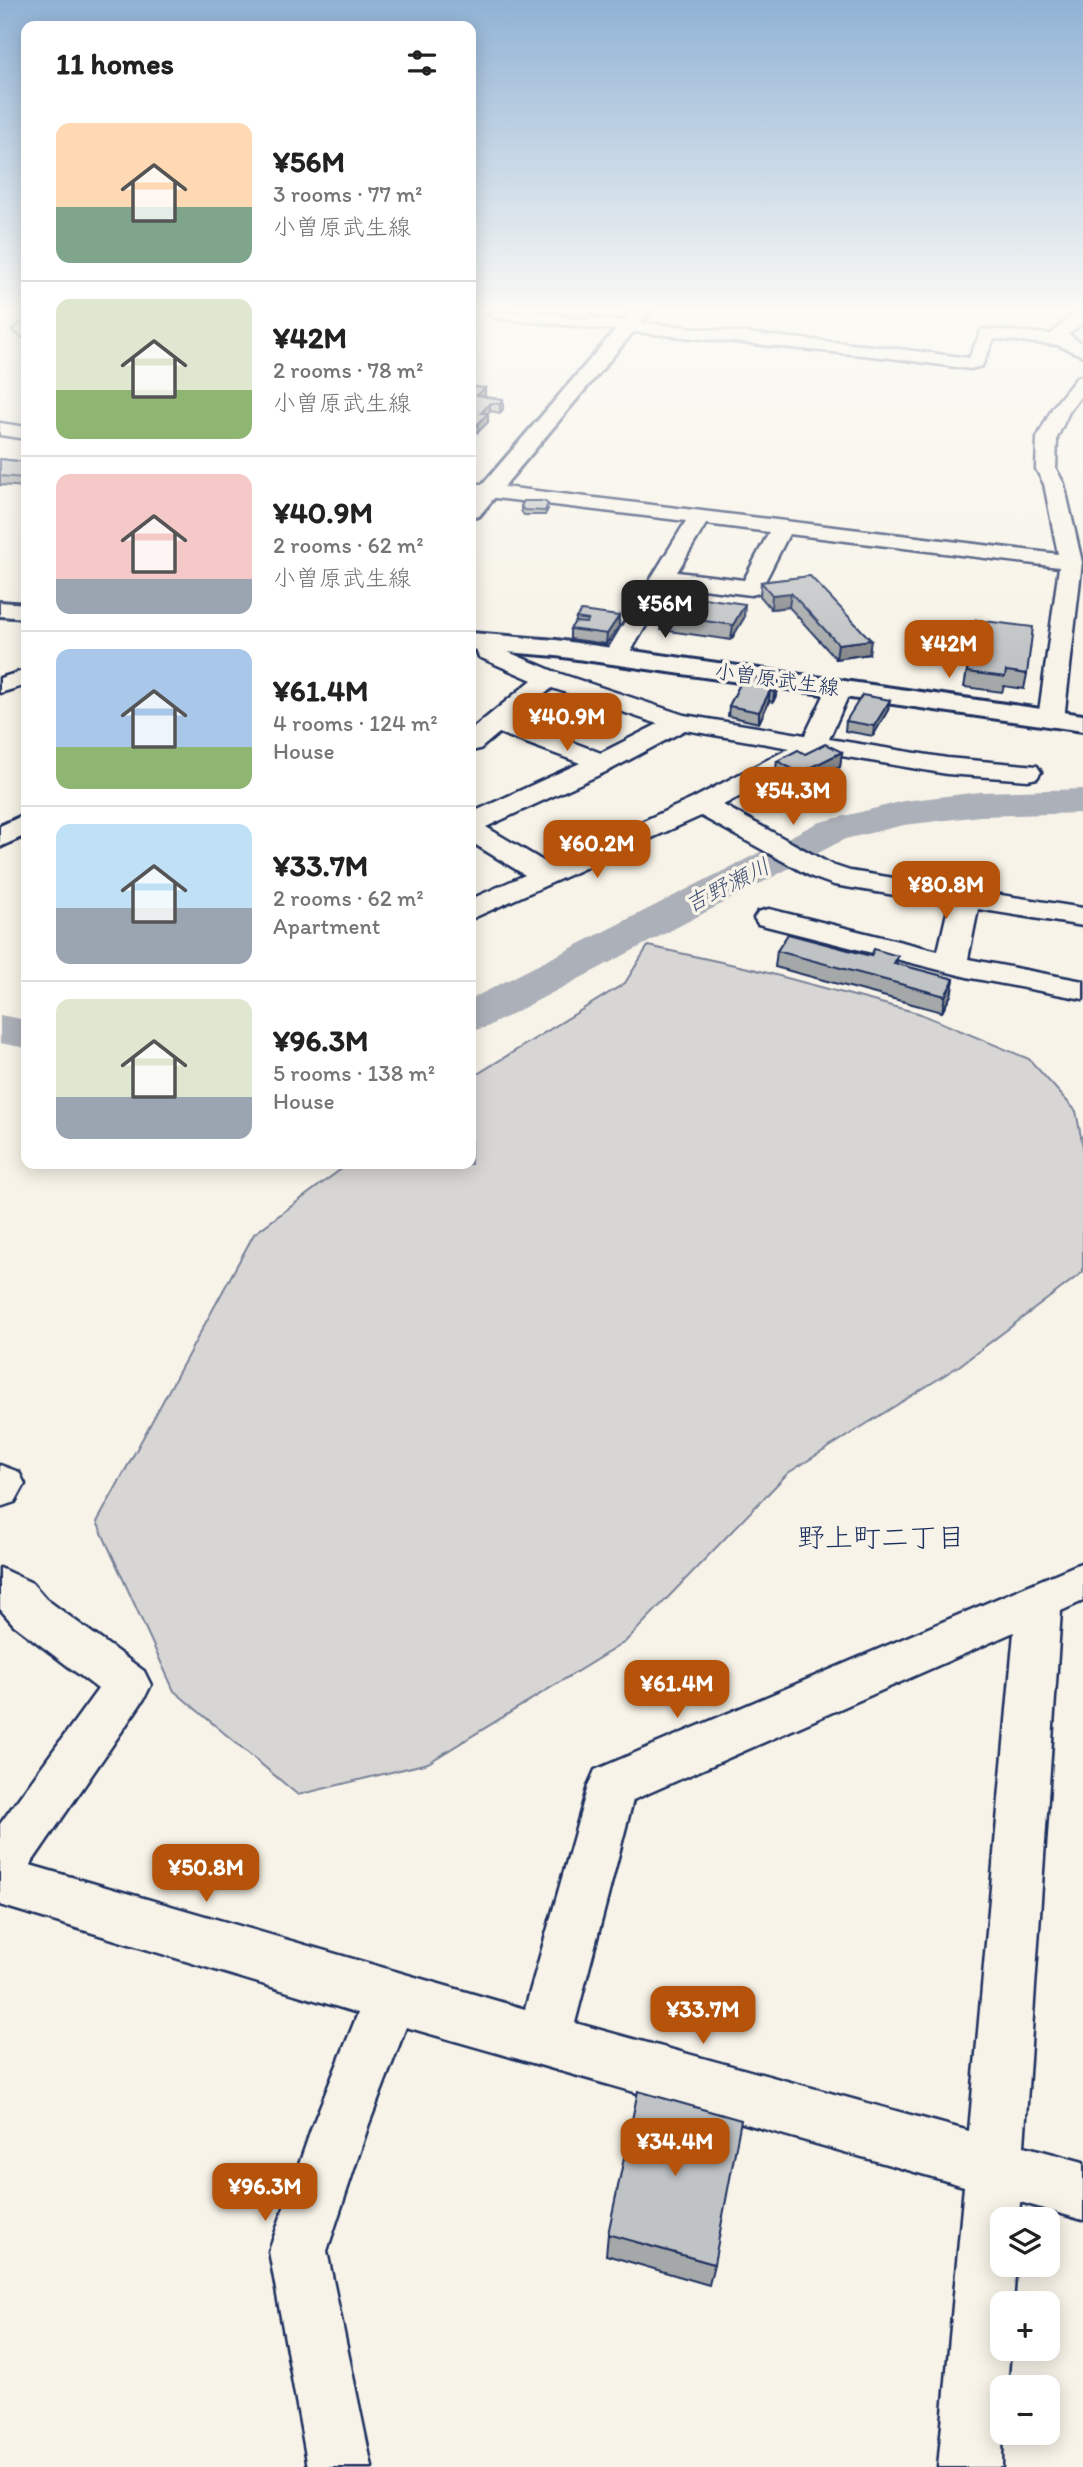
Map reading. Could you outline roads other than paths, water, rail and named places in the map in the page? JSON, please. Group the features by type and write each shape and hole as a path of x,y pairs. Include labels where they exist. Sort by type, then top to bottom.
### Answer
{"main road":[{"path":"480,490 536,428"},
{"path":"0,609 21,611"},
{"name":"小曽原武生線","path":"478,641 615,656 1083,723"}],"street":[{"path":"1051,719 1071,562 1054,484 1046,469 1047,438 1052,428"},
{"path":"0,429 21,432"},
{"path":"480,490 1071,562"},
{"path":"615,656 699,517"},
{"path":"663,577 751,588 782,527"},
{"path":"478,641 488,652 549,678 629,707 681,722 947,766 1028,772"},
{"path":"476,739 549,678"},
{"path":"0,686 21,679"},
{"path":"476,908 702,805 787,762 814,743 840,687"},
{"path":"495,722 603,763"},
{"path":"476,821 603,763 681,722"},
{"path":"702,805 740,825 832,899 951,964 1083,990"},
{"path":"476,833 546,875"},
{"path":"951,964 965,898"},
{"path":"769,918 832,899 965,898 1083,918"},
{"path":"0,1482 4,1484 0,1490"},
{"path":"0,1587 16,1596 30,1612 128,1685 0,1866"},
{"path":"543,2041 612,1786 1061,1591"},
{"path":"970,2467 994,2166 1061,1591"},
{"path":"0,1881 543,2041 1083,2191"},
{"path":"340,2467 298,2251 341,2124 391,1996"}],"waterway":[{"name":"吉野瀬川","path":"476,1014 831,831 904,813 980,804 1083,801"},
{"name":"吉野瀬川","path":"0,1029 21,1033"}],"district":[{"name":"野上町二丁目","path":"881,1537"}]}
